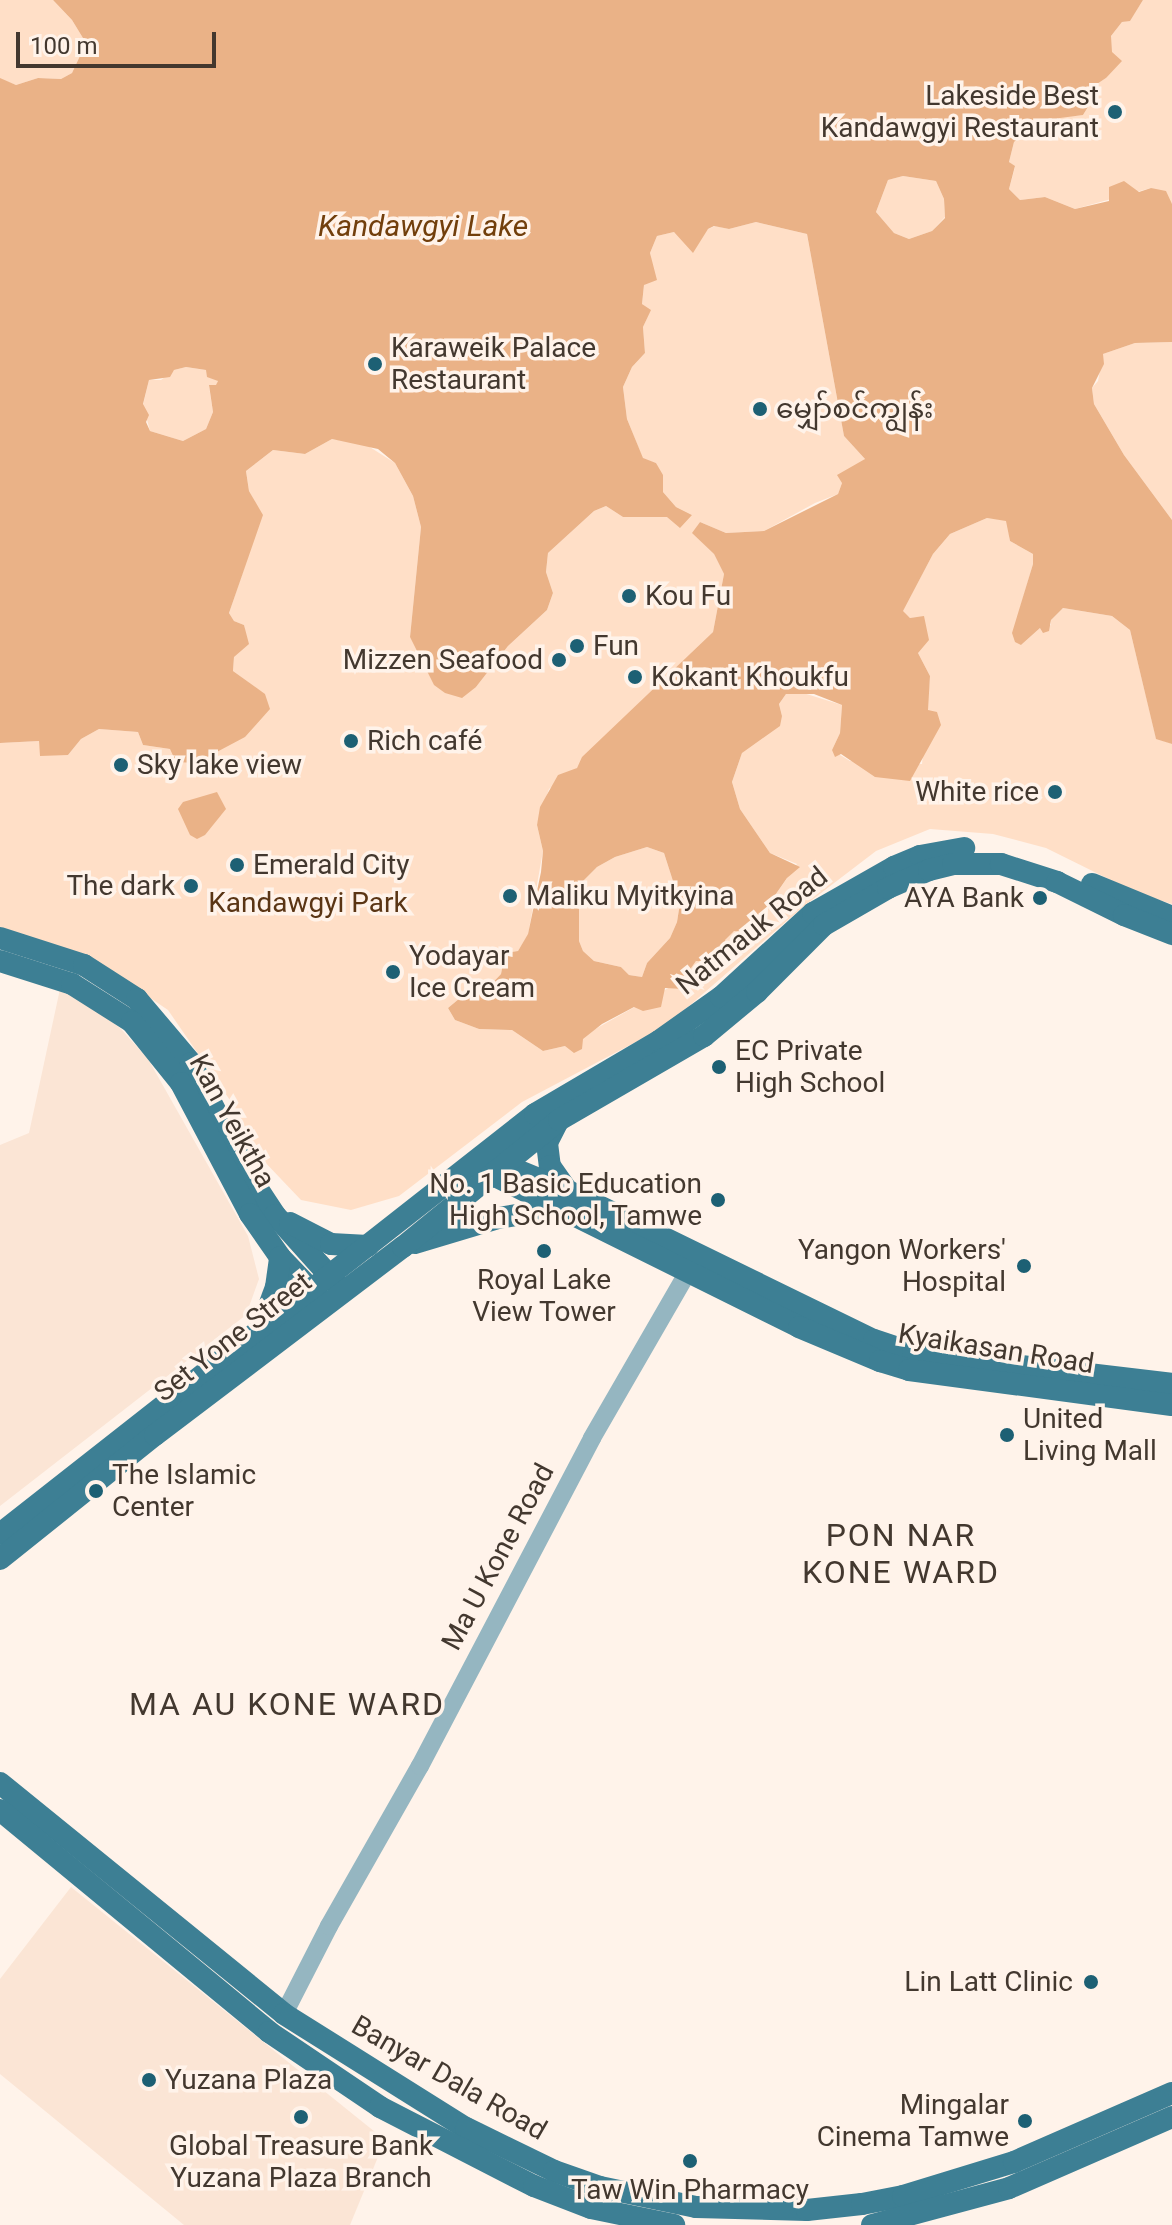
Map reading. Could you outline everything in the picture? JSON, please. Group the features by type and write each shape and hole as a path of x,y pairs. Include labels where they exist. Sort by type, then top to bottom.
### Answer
{"main road":[{"name":"Natmauk Road","path":"486,1164 535,1114 692,1019 831,900 920,856 975,847 1016,852 1172,917"},
{"name":"Natmauk Road","path":"486,1164 704,1036 757,992 824,925 929,870 971,862 1015,867 1057,882 1124,915 1172,934"},
{"path":"0,938 84,965 137,999 191,1063 216,1129 327,1289"},
{"name":"Kan Yeiktha","path":"0,961 72,984 132,1022 216,1129 250,1214 280,1257 327,1289"},
{"path":"403,1247 565,1200 550,1166 547,1143 559,1120"},
{"name":"Kyaikasan Road","path":"486,1164 692,1264 813,1333 909,1370 1172,1405"},
{"name":"Set Yone Street","path":"0,1559 327,1289 368,1246 486,1164"},
{"name":"Set Yone Street","path":"0,1534 261,1327 403,1247 486,1164"},
{"path":"275,1215 331,1244 368,1246"},
{"path":"261,1327 276,1287 280,1257"},
{"name":"Kyaikasan Road","path":"692,1264 913,1353 1172,1384"},
{"name":"Banyar Dala Road","path":"0,1783 284,2014 466,2128 554,2171 600,2187 696,2207 864,2214 903,2196 1014,2162 1172,2093"},
{"name":"Banyar Dala Road","path":"0,1810 269,2032 380,2107 522,2180 576,2203 614,2215 674,2225"},
{"path":"872,2225 1009,2188 1172,2117"}],"street":[{"name":"Ma U Kone Road","path":"284,2014 329,1926 420,1766 603,1418 692,1264"}],"shaded area":[{"path":"60,989 87,1002 121,1029 148,1059 248,1236 259,1279 246,1315 0,1506 0,1145 29,1133"},
{"name":"Yuzana Plaza","path":"71,1887 385,2140 350,2225 184,2225 0,2074 0,1979"}],"green space":[{"path":"0,0 53,0 72,20 86,43 72,73 61,79 38,78 16,85 0,79"},
{"path":"1143,0 1172,0 1172,204 1151,188 1075,209 1045,197 1020,200 1009,189 1015,167 1009,162 1014,142 1031,129 1060,117 1083,115 1091,102 1094,86 1106,78 1111,36 1122,22 1130,20"},
{"path":"903,176 936,181 944,199 945,217 932,231 909,239 894,233 876,212 888,180"},
{"name":"Kandawgyi Park","path":"756,222 807,234 844,436 865,459 842,483 838,494 764,531 726,533 700,522 693,533 714,554 724,574 713,632 583,757 577,768 549,789 537,825 543,851 528,935 518,951 505,953 501,974 482,994 466,993 448,1008 455,1020 479,1029 512,1030 543,1051 565,1046 672,986 696,961 715,963 727,952 725,940 734,930 753,927 797,864 770,853 740,809 732,782 742,753 782,716 779,704 786,694 800,692 842,705 840,733 832,750 850,761 922,764 930,676 918,653 924,617 910,618 902,612 933,554 950,534 987,518 1007,520 1010,541 1033,554 1018,615 1021,645 1040,628 1051,625 1051,620 1063,608 1112,616 1130,630 1156,738 1172,744 1172,904 1137,893 1046,848 993,834 930,829 876,851 804,906 666,1026 522,1102 399,1196 351,1210 301,1200 261,1158 234,1106 168,1010 97,962 0,928 0,743 39,741 41,755 68,755 81,739 99,729 138,732 143,745 170,749 264,694 233,671 234,657 246,639 244,625 234,621 229,613 262,515 249,491 246,471 273,450 305,454 332,439 365,444 395,463 413,496 421,527 410,637 476,687 508,646 547,610 553,593 546,572 548,553 594,511 606,506 623,517 692,515 676,507 663,492 656,463 643,459 627,419 623,387 632,367 645,353 643,327 650,311 642,304 644,285 652,268 650,253 657,236 674,232 685,240 715,226 729,229"},
{"path":"1172,342 1172,520 1124,455 1094,404 1092,388 1098,381 1103,354 1135,343"},
{"path":"186,367 206,370 218,381 217,385 209,386 213,412 206,429 183,441 150,431 143,405 149,380 161,380 174,370"},
{"path":"647,847 664,853 680,903 670,938 647,963 642,977 629,975 621,967 594,961 583,951 579,941 579,898 583,881 597,867 615,857"}],"water":[{"name":"Kandawgyi Lake","path":"53,0 1143,0 1130,21 1122,22 1111,36 1112,52 1122,61 1094,86 1091,102 1083,115 1060,118 1031,128 1014,142 1009,162 1015,166 1009,189 1020,200 1045,197 1075,209 1109,201 1109,187 1124,181 1139,192 1151,188 1166,191 1172,204 1172,342 1135,343 1103,354 1104,364 1092,388 1094,404 1124,455 1172,520 1172,744 1156,739 1130,630 1112,616 1063,608 1051,620 1049,631 1043,633 1040,628 1021,645 1015,642 1012,633 1033,564 1033,554 1010,541 1006,521 987,518 950,534 933,554 903,611 910,618 924,616 929,640 918,653 930,676 928,710 937,712 941,725 910,781 875,777 841,754 835,757 832,750 840,733 842,705 814,694 786,694 779,704 782,716 780,726 742,753 732,782 740,809 770,853 800,867 787,878 753,927 745,932 734,931 725,940 728,952 715,963 696,961 691,968 692,983 683,989 665,988 661,1007 643,1011 634,1007 602,1024 583,1039 582,1049 574,1053 565,1046 543,1051 512,1030 479,1029 455,1020 448,1008 466,993 482,994 501,974 505,953 518,951 528,934 543,851 537,825 540,807 558,775 577,768 582,757 713,632 724,574 714,554 692,533 700,522 726,533 764,531 838,494 842,483 837,475 865,459 844,436 807,234 756,222 729,229 714,226 708,229 693,253 674,232 657,236 650,253 657,280 644,285 642,304 651,310 643,327 645,353 632,367 623,387 627,419 643,458 656,463 663,475 663,492 676,507 692,515 680,528 667,517 623,517 606,506 594,511 548,553 546,572 553,593 547,610 508,646 476,687 462,698 445,693 434,685 410,637 421,527 413,496 395,463 378,449 332,439 305,454 273,450 246,471 249,491 263,515 229,613 234,621 244,625 249,644 234,657 233,671 265,694 270,709 245,737 196,763 176,762 170,749 143,745 138,732 99,729 81,739 68,755 40,756 39,741 0,743 0,78 16,85 38,78 61,79 72,73 86,43 72,20","holes":["903,176 936,181 944,199 945,218 932,231 909,239 894,233 876,212 888,180","186,367 206,370 207,377 218,381 216,385 209,385 213,412 206,429 183,441 150,431 146,422 149,415 143,404 149,380 170,377 174,370","647,847 664,853 680,903 670,938 647,963 642,977 629,975 621,967 594,961 583,951 579,941 579,898 583,881 597,867 615,857"]},
{"path":"217,792 226,809 205,835 197,839 190,835 178,809 183,802"}],"place":[{"name":"Lakeside Best Kandawgyi Restaurant","path":"1115,112"},
{"name":"Karaweik Palace Restaurant","path":"375,364"},
{"name":"မျှော်စင်ကျွန်း","path":"760,409"},
{"name":"Kou Fu","path":"629,596"},
{"name":"Fun","path":"577,646"},
{"name":"Mizzen Seafood","path":"559,660"},
{"name":"Kokant Khoukfu","path":"635,677"},
{"name":"Rich café","path":"351,741"},
{"name":"Sky lake view","path":"121,765"},
{"name":"White rice","path":"1055,792"},
{"name":"Emerald City","path":"237,865"},
{"name":"The dark","path":"191,886"},
{"name":"Maliku Myitkyina","path":"510,896"},
{"name":"AYA Bank","path":"1040,898"},
{"name":"Yodayar Ice Cream","path":"393,972"},
{"name":"EC Private High School","path":"719,1067"},
{"name":"No. 1 Basic Education High School, Tamwe","path":"718,1200"},
{"name":"Royal Lake View Tower","path":"544,1251"},
{"name":"Yangon Workers' Hospital","path":"1024,1266"},
{"name":"United Living Mall","path":"1007,1435"},
{"name":"The Islamic Center","path":"96,1491"},
{"name":"Lin Latt Clinic","path":"1091,1982"},
{"name":"Yuzana Plaza","path":"149,2080"},
{"name":"Global Treasure Bank Yuzana Plaza Branch","path":"301,2117"},
{"name":"Mingalar Cinema Tamwe","path":"1025,2121"},
{"name":"Taw Win Pharmacy","path":"690,2161"}],"district":[{"name":"PON NAR KONE WARD","path":"901,1554"},
{"name":"MA AU KONE WARD","path":"287,1704"}]}
